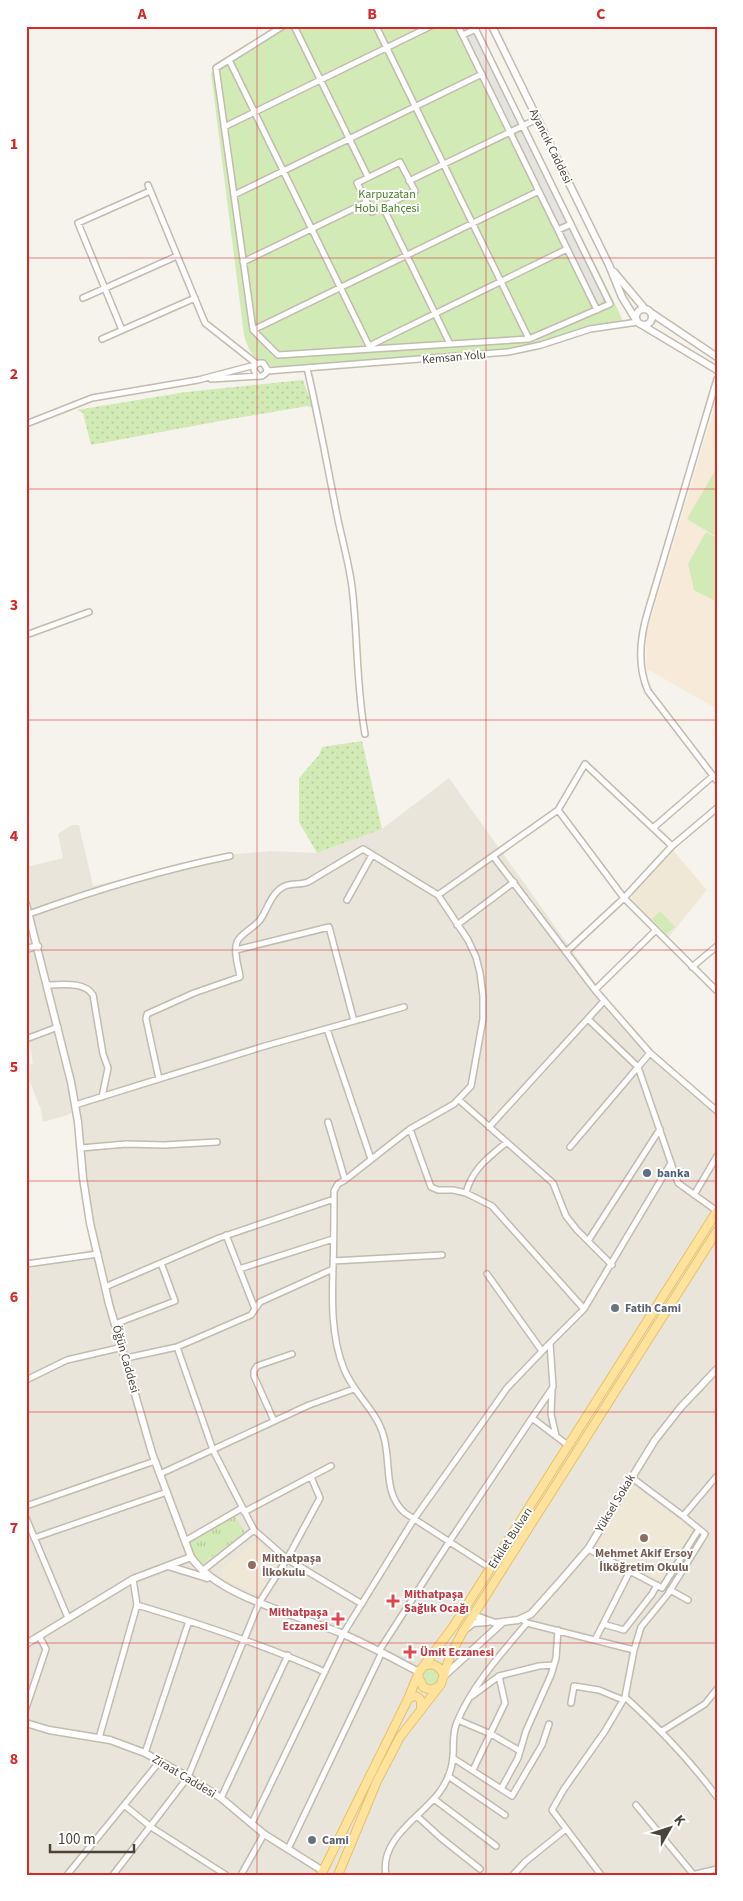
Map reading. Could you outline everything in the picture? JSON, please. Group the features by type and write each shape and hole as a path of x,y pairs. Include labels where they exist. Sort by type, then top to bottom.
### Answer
{"main road":[{"name":"Erkilet Bulvarı","path":"322,1873 420,1671 453,1627 717,1211"},
{"name":"Erkilet Bulvarı","path":"338,1875 377,1781 400,1737 443,1680 450,1656 462,1633 717,1231"},
{"path":"438,1687 430,1690 420,1684 420,1671 433,1664 440,1668 444,1676"},
{"path":"408,1698 414,1696 420,1699 421,1710"}],"street":[{"path":"283,26 216,68 253,330 278,356 369,348 529,339 610,304 475,28 463,35"},
{"path":"294,26 368,178"},
{"path":"376,26 529,339"},
{"path":"224,127 431,26"},
{"path":"458,26 597,310"},
{"name":"Ayancık Caddesi","path":"492,26 609,265 620,292 639,322 717,370"},
{"path":"229,60 369,348"},
{"path":"234,196 482,74"},
{"path":"409,181 537,119"},
{"path":"400,162 414,191 372,212 357,183 368,178 400,162"},
{"path":"148,185 205,323 256,364"},
{"path":"122,330 78,223 150,191"},
{"path":"253,330 539,191"},
{"path":"243,262 367,202"},
{"path":"383,207 450,344"},
{"path":"558,230 571,224"},
{"path":"369,348 568,250"},
{"path":"83,298 177,256"},
{"name":"Ayancık Caddesi","path":"609,265 647,311 717,357"},
{"path":"102,339 194,298"},
{"path":"638,311 647,311 651,316 650,321 647,324 639,322 636,315 638,311"},
{"name":"Kemsan Yolu","path":"267,371 508,352 541,345 590,329 639,322"},
{"path":"26,424 92,398 198,380 256,364 263,363 267,366 267,371 264,375 198,380"},
{"path":"256,364 254,372 258,376"},
{"path":"306,368 320,421 350,573 354,606 358,686 365,734"},
{"path":"717,379 648,611 643,631 641,652 642,674 648,691 717,781"},
{"path":"26,635 89,612"},
{"path":"438,895 558,810 585,764 672,846"},
{"path":"653,828 713,776"},
{"path":"566,952 624,898 672,846 717,808"},
{"path":"558,810 624,898 717,991"},
{"path":"159,1079 146,1019 147,1014 194,993 240,978 236,950 238,940 260,920 269,902 282,887 308,882 363,850 438,895 468,940 476,957 480,973 484,1002 482,1027 471,1086 459,1100 410,1129 336,1187 334,1199 332,1303 338,1349 344,1369 354,1389 377,1422 384,1436 391,1495 400,1510 490,1568"},
{"path":"347,900 372,855"},
{"path":"29,914 89,892 181,866 230,856"},
{"path":"494,856 604,1001 650,1053 717,1111"},
{"path":"457,925 514,882"},
{"name":"Öğün Caddesi","path":"26,904 58,1028 75,1106 83,1178 106,1287 156,1462 191,1557 212,1580 259,1603 343,1634 420,1671"},
{"path":"236,950 329,927 354,1021"},
{"path":"595,990 656,930"},
{"path":"26,949 38,946"},
{"path":"692,967 717,946"},
{"path":"47,985 81,986 87,988 93,995 103,1054 108,1068 102,1097"},
{"path":"489,1127 604,1001"},
{"path":"75,1106 159,1079 404,1007"},
{"path":"588,1019 638,1066 678,1184 717,1211"},
{"path":"26,1039 58,1028"},
{"path":"327,1029 371,1159"},
{"path":"570,1147 650,1053"},
{"path":"459,1100 553,1182 566,1216 612,1265"},
{"path":"328,1122 345,1180"},
{"path":"410,1129 431,1187 438,1190 453,1190 466,1193 492,1206 584,1309"},
{"path":"588,1241 660,1130"},
{"path":"81,1148 111,1144 164,1145 216,1142"},
{"path":"466,1193 469,1180 476,1170 507,1142"},
{"path":"694,1195 717,1156"},
{"path":"252,1823 343,1634 414,1519 507,1388 584,1309 612,1265 671,1163"},
{"path":"106,1287 226,1235 334,1199"},
{"path":"226,1235 255,1309"},
{"path":"239,1268 334,1239"},
{"path":"26,1264 98,1254"},
{"path":"333,1261 442,1255"},
{"path":"116,1324 175,1301 161,1263"},
{"path":"126,1358 177,1347 251,1315 260,1302 333,1269"},
{"path":"488,1274 542,1351"},
{"path":"550,1343 551,1414 556,1436"},
{"path":"26,1380 67,1360 123,1347"},
{"path":"177,1347 213,1450 254,1530 287,1559 362,1604"},
{"path":"274,1421 254,1376 254,1371 257,1366 292,1354"},
{"name":"Yüksel Sokak","path":"473,1615 494,1623 525,1621 588,1548 643,1457 668,1423 717,1369"},
{"path":"288,1849 380,1652 449,1542 552,1387"},
{"path":"160,1474 309,1405 354,1389"},
{"path":"532,1418 569,1446"},
{"path":"26,1506 156,1462"},
{"path":"184,1541 331,1466"},
{"path":"683,1516 717,1476"},
{"path":"116,1874 188,1777 259,1603 287,1559 320,1498 311,1477"},
{"path":"601,1875 552,1810 624,1698 634,1650 641,1628 670,1590 705,1534 631,1477"},
{"path":"34,1538 167,1492"},
{"path":"26,1518 68,1618"},
{"path":"588,1548 662,1588 699,1529"},
{"path":"202,1571 254,1530"},
{"path":"26,1644 133,1579 191,1557"},
{"path":"168,1566 212,1580"},
{"path":"595,1640 630,1571"},
{"path":"99,1738 137,1605 133,1579"},
{"path":"603,1624 624,1630 657,1585"},
{"path":"670,1590 688,1600"},
{"path":"137,1605 189,1620 288,1655 325,1672"},
{"path":"145,1753 189,1620"},
{"path":"386,1875 387,1861 400,1833 434,1799 448,1776 453,1758 453,1736 458,1720 482,1676 525,1621 634,1650"},
{"path":"444,1676 503,1622"},
{"path":"462,1633 473,1623 494,1623"},
{"path":"501,1789 520,1751 526,1730 554,1665 558,1630"},
{"path":"26,1708 46,1649 39,1636"},
{"path":"221,1798 288,1655"},
{"path":"470,1698 499,1676 539,1666 554,1665"},
{"path":"473,1770 506,1703 499,1676"},
{"path":"571,1703 574,1686 599,1690 624,1698 662,1731 700,1774 717,1797"},
{"path":"662,1731 705,1704 717,1689"},
{"path":"458,1720 491,1734 520,1751"},
{"name":"Ziraat Caddesi","path":"26,1722 42,1728 110,1740 145,1753 221,1798 264,1834 322,1873"},
{"path":"453,1758 512,1796 542,1745 548,1724"},
{"path":"67,1875 160,1761"},
{"path":"448,1776 506,1815"},
{"path":"434,1799 496,1846"},
{"path":"124,1805 151,1827 226,1875"},
{"path":"636,1805 692,1874 717,1869"},
{"path":"417,1816 480,1869"},
{"path":"513,1875 525,1862 566,1829"},
{"path":"241,1875 264,1834"}],"shaded area":[{"path":"475,33 518,122 515,127 510,126 467,37"},
{"path":"519,133 524,134 566,222 563,226 558,226 516,138"},
{"path":"567,228 570,230 603,299 600,304 595,303 562,234 562,231"},
{"path":"717,399 717,709 647,669 646,635"},
{"path":"449,778 599,988 613,1016 639,1043 717,1111 717,1875 26,1875 26,1259 62,1257 96,1248 74,1111 68,1115 43,1122 41,1110 26,1072 26,1066 33,1063 30,1047 26,1047 26,867 63,858 58,834 71,825 79,825 93,886 225,855 271,851 317,853 382,829"},
{"path":"673,850 707,890 668,938 631,901 632,895"},
{"name":"Mehmet Akif Ersoy İlköğretim Okulu","path":"632,1484 689,1527 691,1532 662,1581 605,1553 598,1544"},
{"name":"Mithatpaşa İlkokulu","path":"256,1540 280,1562 261,1596 223,1579 222,1568"}],"green space":[{"name":"Karpuzatan Hobi Bahçesi","path":"286,26 477,26 620,314 622,320 618,328 591,327 534,349 286,368 270,366 258,360 250,350 244,335 211,73"},
{"path":"303,380 313,408 307,406 91,445 83,413 77,410 186,392"},
{"path":"717,467 717,537 687,519"},
{"path":"706,532 717,538 717,602 694,590 688,564"},
{"path":"362,741 382,829 317,853 299,822 299,778 319,755 322,747"},
{"path":"660,911 675,927 666,934 652,919"},
{"path":"235,1516 245,1532 201,1565 196,1560 188,1543"},
{"path":"427,1668 435,1668 440,1673 438,1684 427,1686 422,1681 422,1673"}],"place":[{"name":"banka","path":"647,1173"},
{"name":"Fatih Cami","path":"615,1308"},
{"name":"Mehmet Akif Ersoy İlköğretim Okulu","path":"644,1538"},
{"name":"Mithatpaşa İlkokulu","path":"252,1565"},
{"name":"Mithatpaşa Sağlık Ocağı","path":"393,1601"},
{"name":"Mithatpaşa Eczanesi","path":"338,1619"},
{"name":"Ümit Eczanesi","path":"410,1652"},
{"name":"Cami","path":"312,1840"}]}
